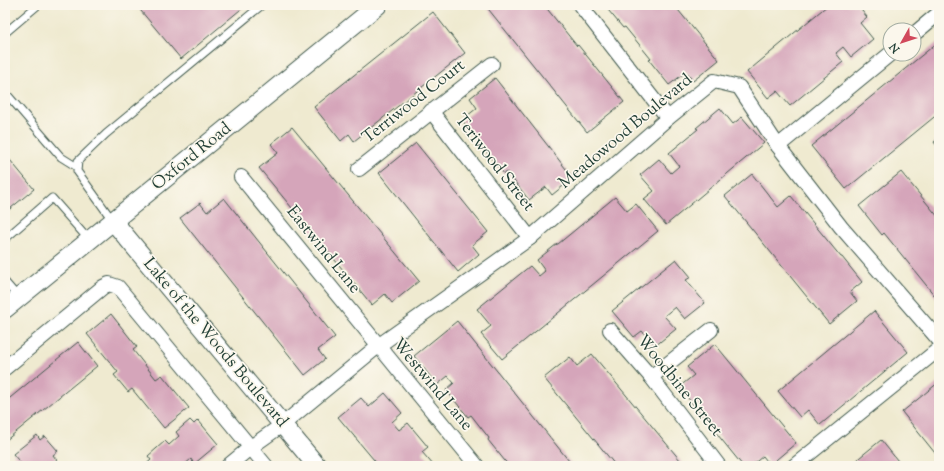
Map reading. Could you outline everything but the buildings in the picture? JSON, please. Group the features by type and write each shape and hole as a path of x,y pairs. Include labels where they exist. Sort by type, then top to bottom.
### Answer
{"street":[{"name":"Oxford Road","path":"12,303 378,5"},
{"path":"580,5 668,118"},
{"path":"922,28 939,14"},
{"path":"778,146 882,61"},
{"name":"Terriwood Court","path":"359,168 492,64"},
{"name":"Meadowood Boulevard","path":"378,346 530,238 668,118 714,81 739,87 778,146 841,227 939,340"},
{"name":"Teriwood Street","path":"431,111 530,238"},
{"name":"Eastwind Lane","path":"241,177 378,346"},
{"name":"Lake of the Woods Boulevard","path":"113,221 317,466"},
{"path":"5,368 103,287 109,284 118,287 266,466"},
{"name":"Woodbine Street","path":"610,330 651,377 719,466"},
{"path":"651,377 711,330"},
{"name":"Westwind Lane","path":"228,466 251,447 282,425 378,346 477,466"},
{"path":"802,464 939,349"}],"lane":[{"path":"5,33 38,5"},
{"path":"113,221 77,171 78,161 106,134 262,5"},
{"path":"5,92 60,157 77,167"},
{"path":"5,239 52,198 89,241"},
{"path":"5,282 12,303"}]}
